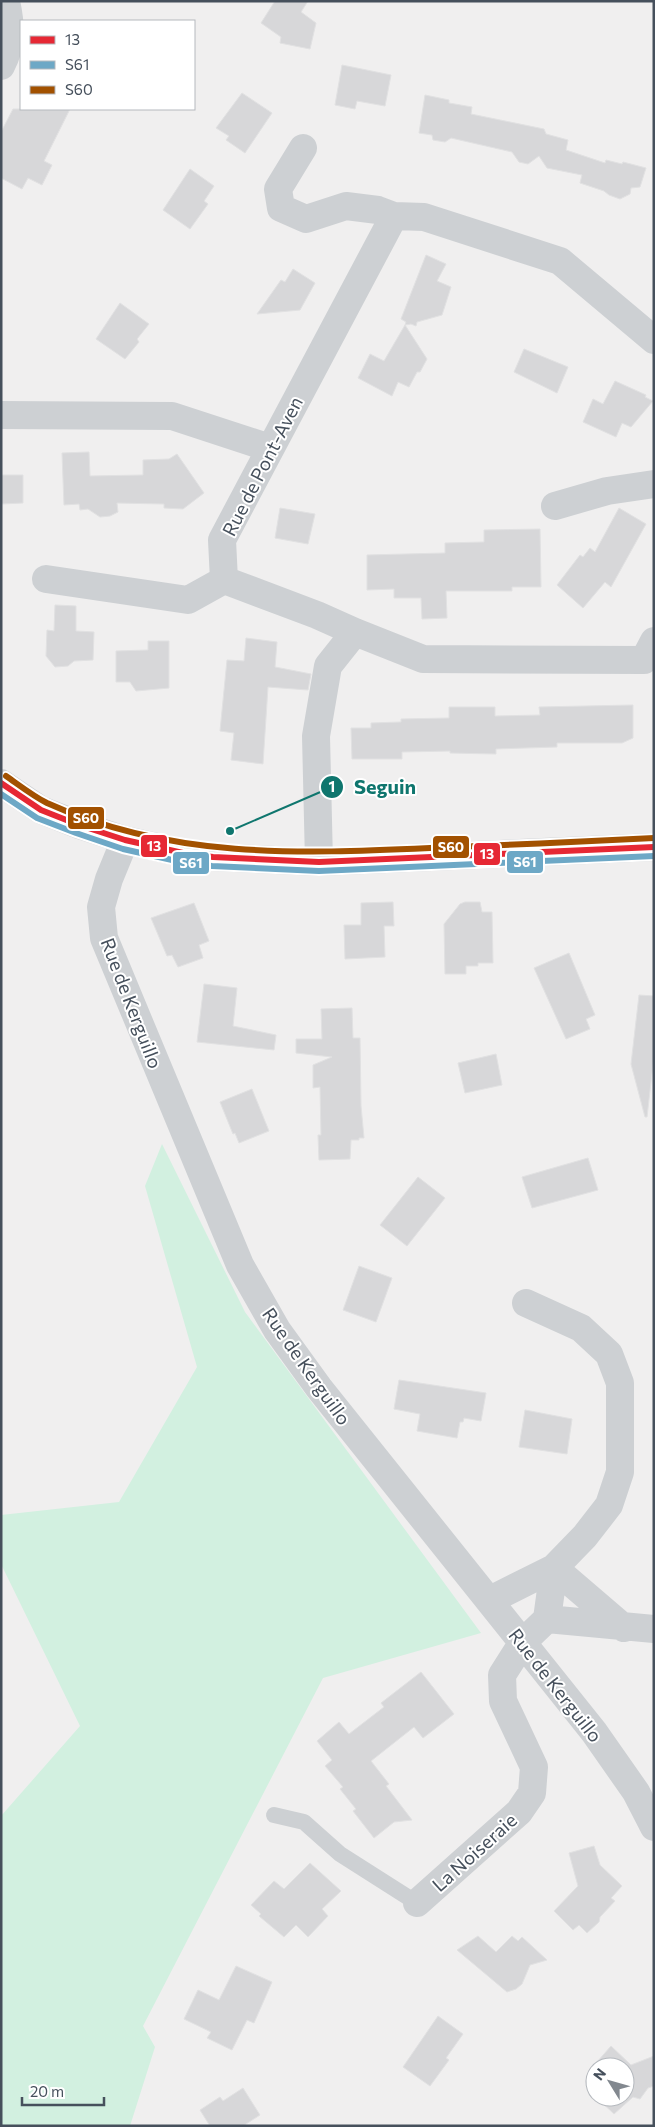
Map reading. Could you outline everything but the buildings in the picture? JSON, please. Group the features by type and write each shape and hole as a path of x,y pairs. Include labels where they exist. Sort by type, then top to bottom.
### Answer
{"street":[{"path":"1,66 5,58 12,28 6,1"},
{"path":"303,148 278,189 281,208 306,219 346,206 378,210 394,216 424,217 560,261 654,340"},
{"name":"Rue de Pont-Aven","path":"224,580 222,540 394,216"},
{"path":"1,415 172,416 270,448"},
{"path":"555,506 607,491 654,484"},
{"path":"46,579 188,600 224,580 318,614 355,632 423,659 644,660 654,641"},
{"path":"318,862 316,736 328,666 355,632"},
{"path":"1,783 41,810 79,826 125,840 183,853 213,857 318,862 654,847"},
{"name":"Rue de Kerguillo","path":"125,840 109,878 101,907 104,938 240,1265 277,1330 319,1388 594,1732 645,1788 654,1827"},
{"path":"490,1600 554,1568 585,1536 609,1506 620,1472 620,1383 609,1354 581,1328 526,1303"},
{"path":"554,1568 546,1619 624,1628 654,1629"},
{"path":"554,1568 624,1628"},
{"name":"La Noiseraie","path":"417,1903 520,1812 532,1793 534,1767 503,1701 502,1675 523,1642 546,1619"}],"lane":[{"name":"La Noiseraie","path":"274,1815 304,1822 340,1854 417,1903"}],"green space":[{"path":"162,1144 245,1312 481,1633 323,1678 143,2026 155,2047 130,2126 1,2126 1,1816 80,1726 1,1564 1,1515 119,1502 197,1367 145,1186"}],"transit line":[{"name":"S60","path":"6,776 47,803 93,821 140,834 187,843 235,849 283,851 381,850 654,838"},
{"name":"13","path":"1,783 41,810 79,825 125,840 183,853 213,857 319,862 654,847"},
{"name":"S61","path":"1,794 37,818 76,833 123,849 181,862 212,866 319,871 654,856"}],"place":[{"name":"Seguin","path":"230,831"}]}
